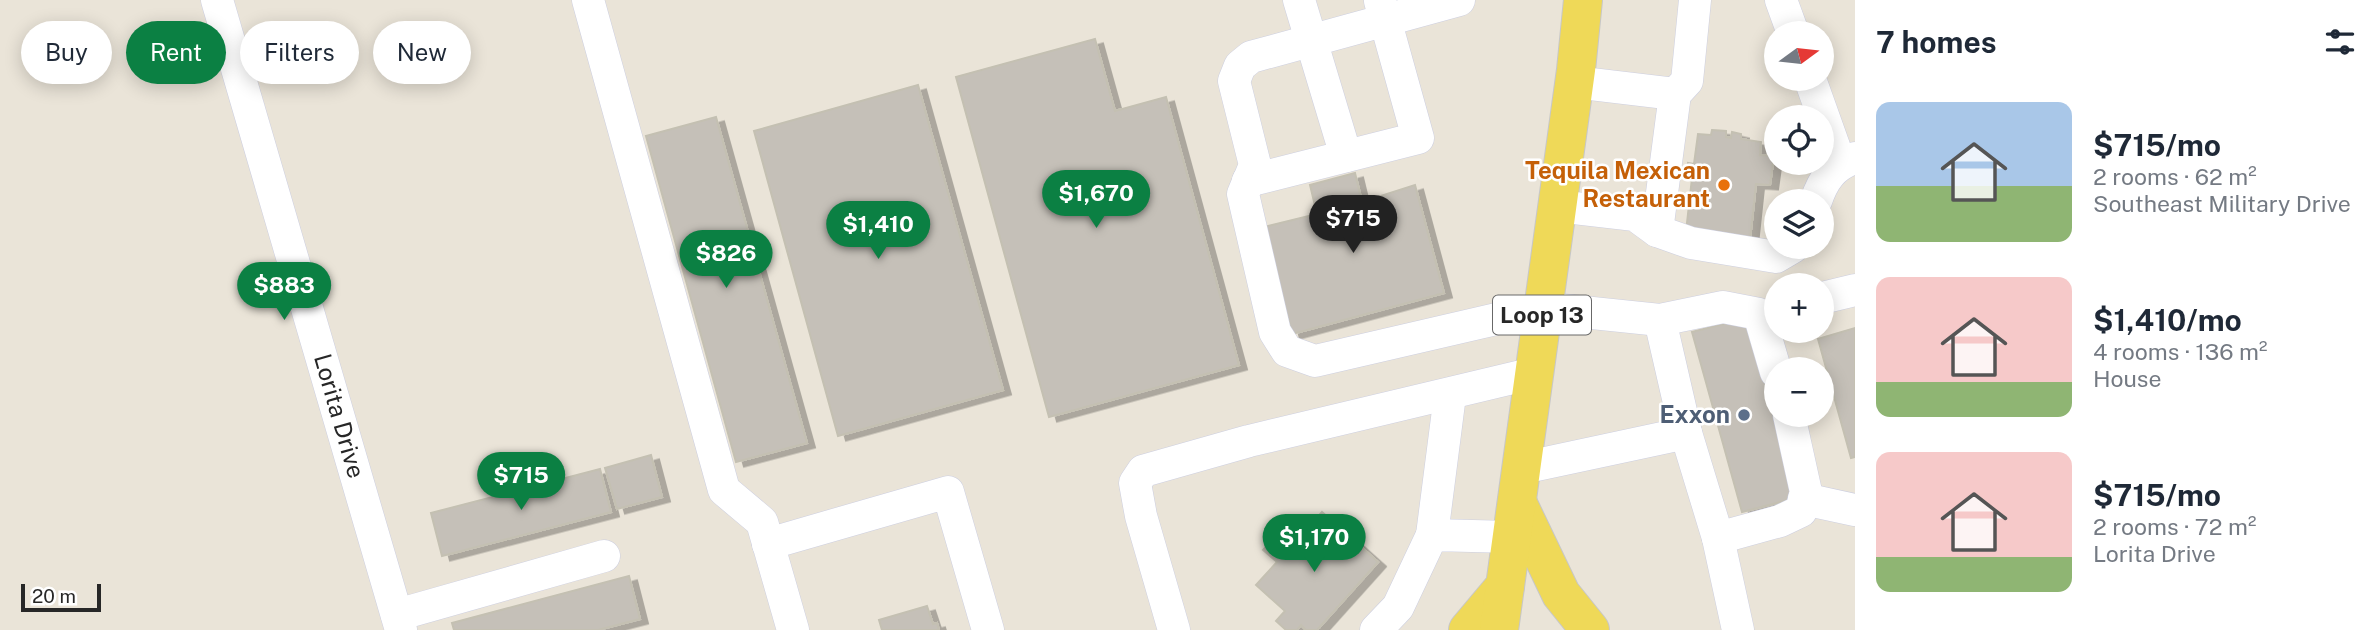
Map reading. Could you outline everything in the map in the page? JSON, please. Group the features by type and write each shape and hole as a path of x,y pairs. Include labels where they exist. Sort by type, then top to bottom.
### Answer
{"main road":[{"name":"Loop 13","path":"1499,630 1583,0"},
{"path":"1517,502 1560,594 1590,630"},
{"path":"1468,630 1505,586"}],"street":[{"name":"Lorita Drive","path":"217,0 399,623"},
{"path":"588,0 724,491 762,522 793,630"},
{"path":"1299,0 1346,156"},
{"path":"1459,0 1382,10 1310,40 1251,57 1240,66 1234,81 1255,164 1242,194 1275,332 1287,351 1315,361 1544,307 1660,320 1723,307 1764,312"},
{"path":"1657,231 1675,94 1687,80 1695,0"},
{"path":"1781,0 1789,21"},
{"path":"1248,181 1418,138 1382,10"},
{"path":"1574,82 1675,94"},
{"path":"1815,91 1847,160 1820,189"},
{"path":"1557,206 1634,215 1657,231 1691,243 1764,255"},
{"path":"1834,296 1855,290"},
{"path":"1660,320 1686,433 1718,538 1738,630"},
{"path":"1174,630 1141,516 1135,482 1143,471 1236,445 1534,373"},
{"path":"1376,630 1398,607 1432,535 1450,394"},
{"path":"1718,538 1780,521 1801,511 1806,492 1792,427"},
{"path":"1432,535 1686,433"},
{"path":"768,544 948,492 988,630"},
{"path":"1804,499 1855,510"},
{"path":"399,623 604,556"}],"building":[{"path":"1095,39 1115,111 1166,97 1239,365 1049,417 956,77"},
{"path":"918,85 1003,390 838,436 754,131"},
{"path":"716,117 807,443 736,462 646,136"},
{"name":"Tequila Mexican Restaurant","path":"1712,130 1726,131 1726,137 1731,138 1732,132 1741,134 1741,139 1761,142 1760,155 1764,155 1764,175 1771,175 1770,185 1756,184 1750,240 1686,232 1692,178 1686,178 1688,163 1694,164 1698,134 1711,135"},
{"path":"1355,173 1362,202 1415,185 1444,293 1292,334 1264,227 1317,214 1310,185"},
{"name":"Exxon","path":"1747,318 1764,380 1764,427 1777,427 1796,498 1742,512 1692,332"},
{"path":"1855,328 1855,457 1851,458 1834,397 1834,357 1823,357 1819,343 1834,343 1834,334"},
{"path":"651,455 662,497 617,509 605,468"},
{"path":"600,469 611,512 442,556 431,513"},
{"path":"1322,512 1378,562 1317,630 1306,630 1301,625 1297,630 1286,630 1276,621 1285,611 1256,585 1277,562 1263,550 1275,537 1289,549"},
{"path":"629,576 640,619 598,630 454,630 452,623"},
{"path":"927,606 933,624 937,623 939,630 882,630 879,620"}],"place":[{"name":"Tequila Mexican Restaurant","path":"1724,185"},
{"name":"Exxon","path":"1744,415"}]}
